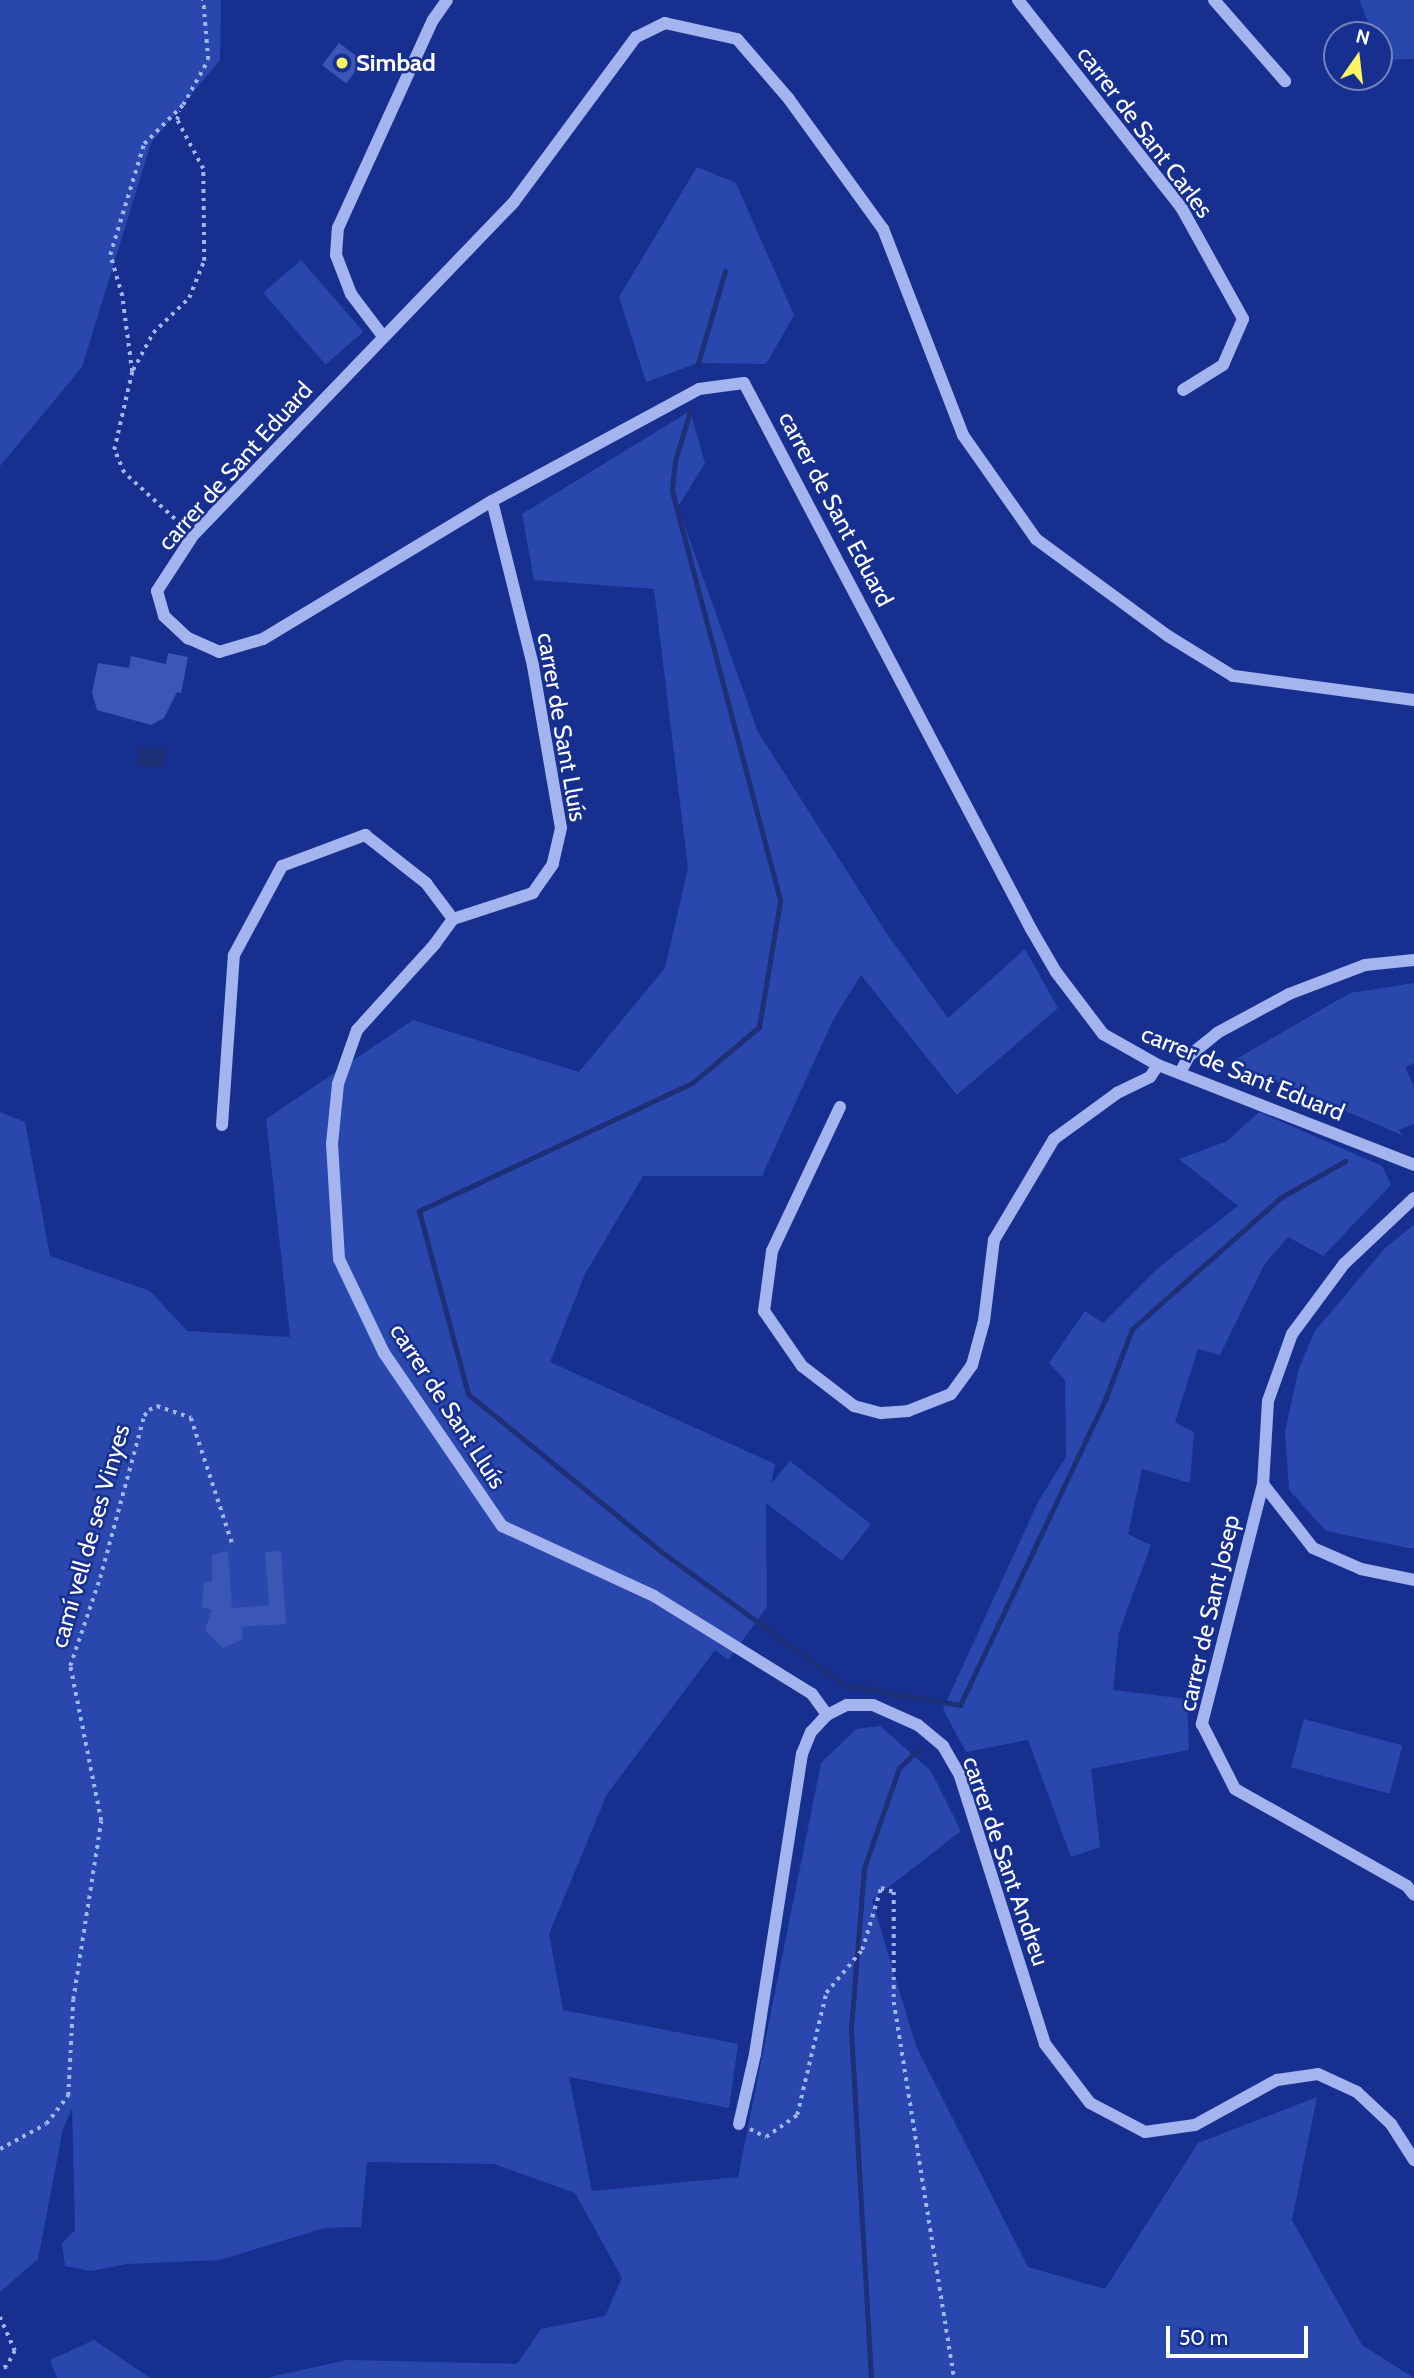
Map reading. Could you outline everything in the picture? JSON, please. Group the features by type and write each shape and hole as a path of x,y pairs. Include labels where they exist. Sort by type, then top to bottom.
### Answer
{"street":[{"path":"382,335 351,294 336,255 338,228 433,20 447,0"},
{"name":"carrer de Sant Carles","path":"1018,0 1181,207 1243,319 1223,365 1183,390"},
{"path":"1213,0 1285,81"},
{"name":"carrer de Sant Eduard","path":"1414,700 1233,676 1168,636 1035,539 963,435 883,229 789,99 737,39 666,23 636,37 514,202 382,335 194,534 157,591 164,616 188,638 219,652 263,639 492,500 699,389 744,383 1056,972 1103,1034 1158,1065 1181,1071 1414,1165"},
{"name":"carrer de Sant Lluís","path":"492,500 533,666 561,828 553,864 533,892 453,919 435,944 357,1030 338,1084 332,1144 339,1259 384,1353 502,1526 654,1596 812,1694 827,1715"},
{"path":"222,1125 234,955 282,866 365,835 426,883 453,919"},
{"path":"1181,1071 1189,1056 1217,1033 1289,994 1365,965 1414,960"},
{"path":"840,1107 772,1251 764,1311 802,1366 854,1406 881,1413 908,1411 951,1394 972,1365 984,1321 994,1240 1054,1139 1117,1093 1150,1077 1158,1065"},
{"name":"carrer de Sant Josep","path":"1414,1198 1344,1264 1292,1334 1268,1401 1263,1484 1202,1724 1235,1789 1407,1886 1414,1895"},
{"path":"1263,1484 1313,1548 1361,1569 1414,1580"},
{"name":"carrer de Sant Andreu","path":"827,1715 848,1705 873,1705 900,1713 943,1746 960,1776 1045,2044 1090,2103 1145,2132 1195,2125 1277,2080 1318,2074 1357,2092 1391,2124 1414,2160"},
{"path":"739,2124 755,2054 802,1754 811,1732 827,1715"}],"path":[{"path":"132,372 122,296 110,255 144,144 179,109 208,60 203,0"},
{"path":"179,109 177,120 203,169 204,261 189,298 152,333 132,372 114,450 124,473 194,534"},
{"name":"camí vell de ses Vinyes","path":"0,2149 46,2124 68,2096 73,2000 101,1821 70,1666 100,1578 144,1416 149,1410 157,1406 191,1418 233,1546"},
{"path":"739,2124 766,2137 797,2115 826,1993 862,1950 881,1888 894,1892 894,2002 954,2378"},
{"path":"0,2318 15,2351 7,2367 0,2369"}],"shaded area":[{"path":"0,0 221,0 220,60 151,143 82,367 0,466"},
{"path":"1359,0 1414,0 1414,59 1393,60 1393,21 1367,21"},
{"path":"697,167 736,183 794,315 766,364 698,363 646,382 619,297"},
{"path":"301,260 363,332 326,365 263,293"},
{"path":"690,411 705,463 678,507 758,732 887,934 948,1018 1025,949 1058,1008 957,1095 861,975 833,1020 762,1176 643,1176 585,1274 550,1362 775,1464 771,1484 790,1461 871,1524 842,1561 766,1503 767,1607 728,1660 715,1650 607,1794 549,1934 563,2010 738,2044 729,2108 569,2077 592,2191 738,2177 821,1763 856,1729 880,1726 931,1771 961,1831 872,1900 916,2046 1028,2267 1105,2289 1198,2143 1317,2097 1292,2220 1362,2345 1414,2378 266,2378 347,2360 517,2364 541,2329 605,2316 622,2278 575,2193 494,2164 367,2162 361,2227 324,2228 220,2260 127,2264 91,2271 65,2266 62,2243 75,2230 72,2109 63,2129 38,2259 0,2292 0,1112 25,1122 50,1256 150,1291 187,1331 290,1337 266,1119 413,1020 579,1072 665,968 688,868 654,589 534,580 522,514"},
{"path":"139,746 166,750 163,769 136,765"},
{"path":"1414,983 1414,1063 1405,1067 1414,1086 1414,1124 1399,1130 1402,1135 1231,1062 1350,993"},
{"path":"1259,1112 1382,1166 1391,1185 1323,1256 1288,1237 1264,1265 1220,1355 1198,1349 1175,1422 1194,1432 1190,1483 1142,1469 1128,1534 1151,1545 1119,1632 1113,1690 1187,1699 1189,1750 1091,1769 1100,1847 1071,1857 1028,1740 966,1752 943,1709 1038,1502 1066,1457 1065,1380 1049,1363 1085,1311 1103,1323 1158,1268 1238,1206 1179,1159 1227,1141"},
{"path":"1414,1225 1414,1548 1408,1548 1326,1531 1289,1490 1285,1431 1299,1368 1315,1331 1385,1248"},
{"path":"1304,1719 1403,1745 1390,1794 1291,1767"},
{"path":"94,2340 150,2378 57,2378 50,2360"}],"building":[{"name":"Simbad","path":"339,43 363,61 346,83 322,65"},
{"path":"168,653 188,657 181,693 177,692 164,718 151,725 97,710 92,693 98,663 129,668 131,656 166,664"},
{"path":"228,1551 232,1608 269,1605 265,1552 281,1551 286,1624 242,1627 243,1639 223,1648 205,1630 212,1610 202,1607 204,1582 212,1581 212,1555"}],"waterway":[{"path":"698,363 725,271"},
{"path":"690,411 675,461 672,491 780,901 759,1027 692,1083 419,1211 468,1394 659,1550 844,1685 960,1705 1106,1397 1132,1329 1280,1198 1345,1161"},
{"path":"871,2378 851,2027 864,1868 899,1768 919,1749"}],"place":[{"name":"Simbad","path":"342,63"}]}
